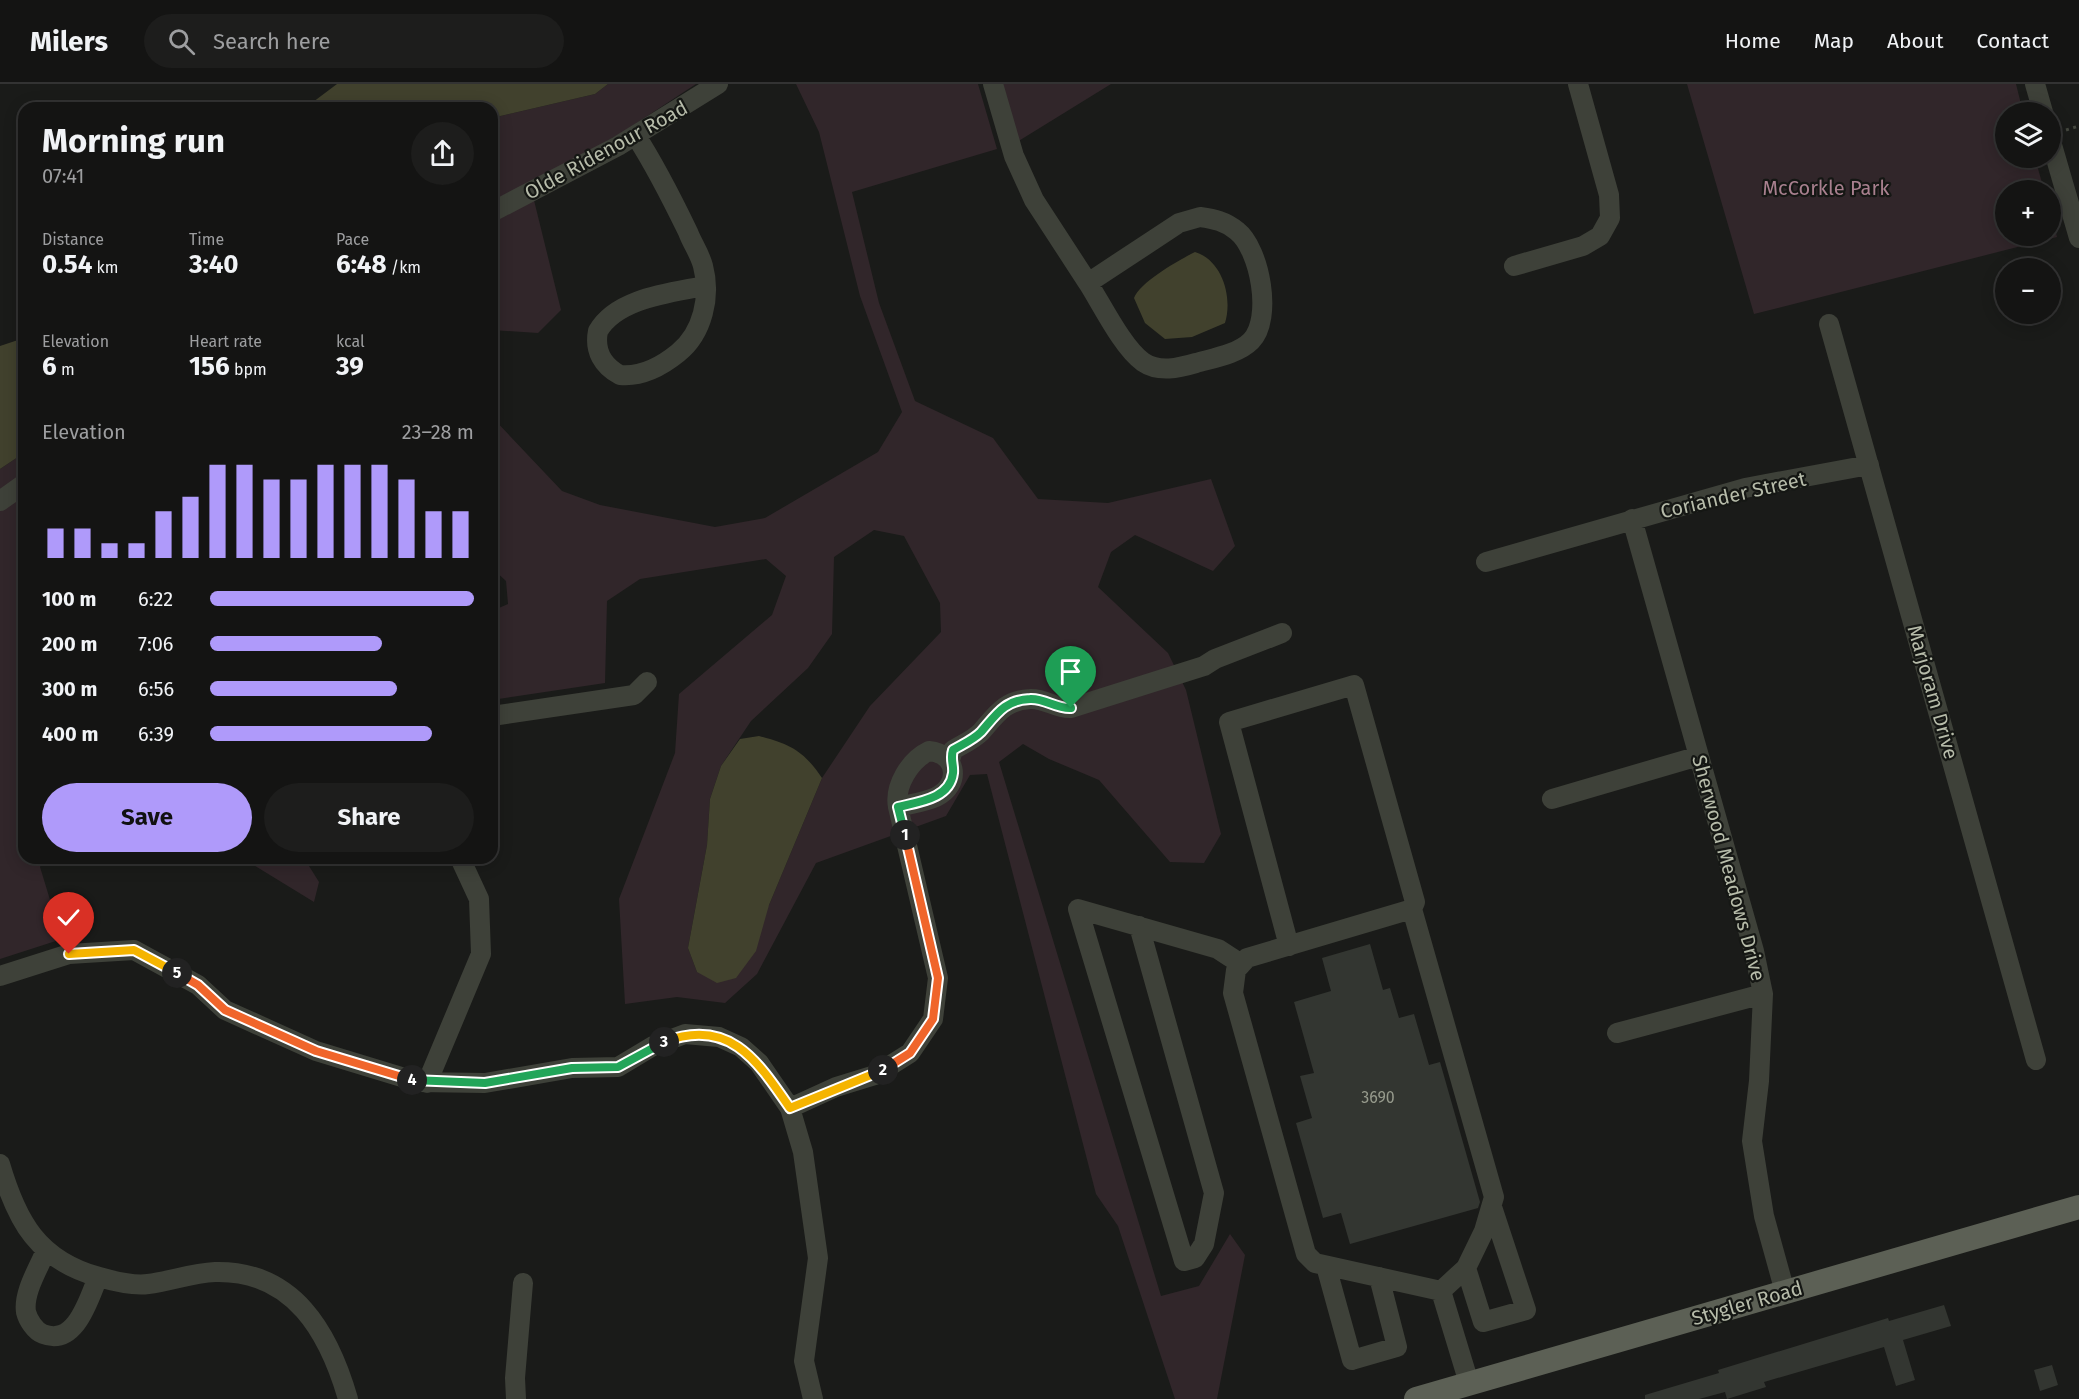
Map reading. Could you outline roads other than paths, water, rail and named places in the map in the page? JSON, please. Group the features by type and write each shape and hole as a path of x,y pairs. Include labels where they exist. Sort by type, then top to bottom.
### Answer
{"main road":[{"name":"Stygler Road","path":"1416,1399 1472,1391 1785,1292 2079,1207"}],"street":[{"name":"Olde Ridenour Road","path":"498,209 636,136 718,84"},
{"path":"993,84 1014,156 1034,200 1088,283 1130,347 1144,362 1163,369 1183,367 1230,353 1252,340 1263,319 1263,294 1251,250 1240,232 1221,220 1200,217 1179,224 1088,283"},
{"path":"1514,266 1582,246 1600,236 1610,218 1609,195 1578,84"},
{"path":"2035,84 2040,102"},
{"path":"636,136 660,172 703,266 704,286 702,318 691,340 672,358 650,370 627,376 620,375 603,363 597,348 598,331 617,312 634,303 704,286"},
{"path":"2059,168 2079,238"},
{"name":"Marjoram Drive","path":"1829,324 2036,1060"},
{"name":"Coriander Street","path":"1486,562 1745,488 1869,465"},
{"path":"0,501 18,488"},
{"name":"Sherwood Meadows Drive","path":"1632,519 1754,951 1763,994 1759,1081 1752,1141 1764,1216 1785,1292"},
{"path":"950,760 953,750 970,741 995,713 1007,705 1030,699 1044,701 1062,709 1071,708 1204,666 1215,659 1282,633"},
{"path":"498,715 634,696 647,682"},
{"path":"1289,946 1229,722 1354,685 1415,902 1412,909 1494,1197 1484,1232 1466,1268 1441,1291"},
{"path":"790,1108 836,1087 875,1075 910,1053 933,1019 938,978 898,807 896,796 899,784 918,756 929,751 941,753 950,760 954,772 950,783 938,796 898,807"},
{"path":"1552,799 1699,756"},
{"path":"427,1083 481,954 479,899 463,864"},
{"path":"1139,926 1214,1193 1204,1244 1195,1258 1184,1261 1078,909 1139,926 1218,949 1241,964"},
{"path":"1412,909 1247,958 1236,970 1233,993 1306,1254 1315,1263 1441,1291"},
{"path":"0,976 69,954 134,950 198,985 225,1010 316,1051 359,1066 427,1083 485,1083 572,1068 618,1067 653,1046 685,1034 719,1037 741,1047 759,1063 790,1108 803,1152 818,1258 804,1360 813,1399"},
{"path":"1617,1033 1763,994"},
{"path":"0,1164 10,1200 30,1234 54,1258 80,1272 146,1284 178,1276 216,1272 247,1275 280,1289 306,1309 325,1337 339,1366 348,1399"},
{"path":"1466,1268 1483,1323 1526,1310 1492,1207"},
{"path":"46,1250 28,1294 26,1311 31,1324 42,1334 54,1336 74,1326 81,1318 98,1276"},
{"path":"1326,1266 1352,1360 1397,1347 1379,1277"},
{"path":"516,1399 515,1378 523,1283"},
{"path":"1441,1291 1472,1391"}],"park label":[{"name":"McCorkle Park","path":"1826,188"}]}
